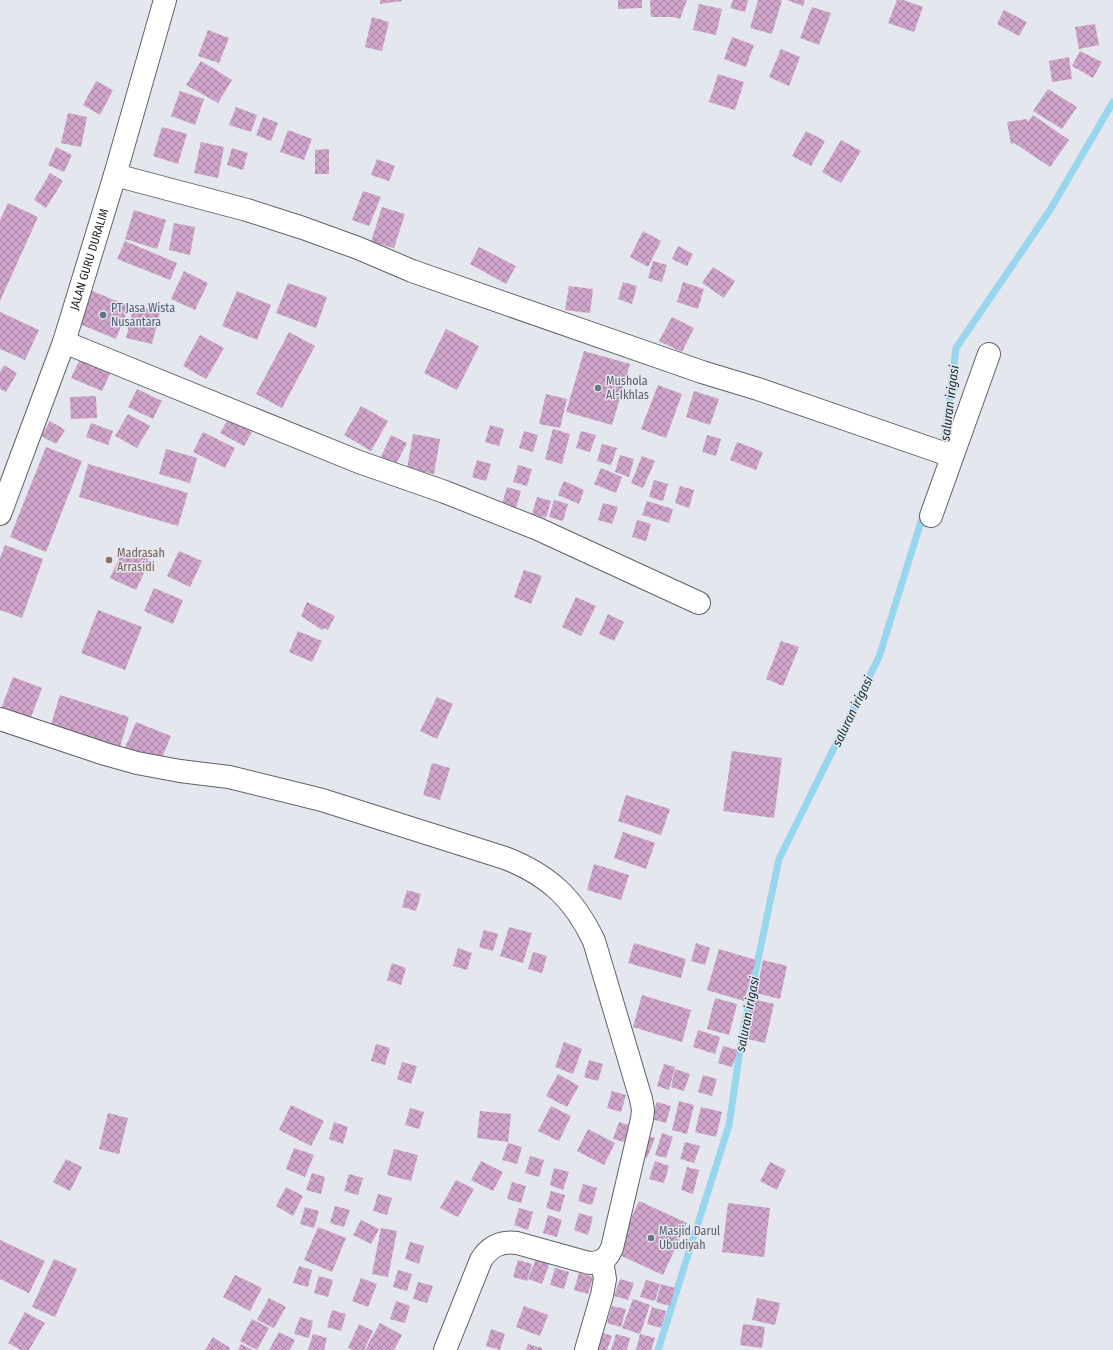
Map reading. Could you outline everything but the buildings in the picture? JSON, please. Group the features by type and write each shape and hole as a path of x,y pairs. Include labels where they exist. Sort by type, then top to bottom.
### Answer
{"street":[{"name":"JALAN GURU DURALIM","path":"0,514 64,342 115,175 165,0"},
{"path":"115,175 247,210 303,228 358,248 412,272 702,372 758,389 944,453"},
{"path":"64,342 359,462 445,492 538,529 699,603"},
{"path":"931,516 944,453 989,354"},
{"path":"0,719 104,754 137,763 229,778 322,800 364,812 516,862 538,873 552,884 577,910 594,941 643,1110 640,1131 612,1248 609,1254 602,1261 595,1263 589,1263 517,1243 501,1243 491,1248 481,1260 445,1350"},
{"path":"586,1350 602,1295 605,1279 602,1261"}],"waterway":[{"name":"saluran irigasi","path":"943,451 956,348 1050,210 1113,102"},
{"name":"saluran irigasi","path":"658,1350 729,1125 742,1036 779,859 879,657 924,512"}],"place":[{"name":"PT Jasa Wista Nusantara","path":"103,315"},
{"name":"Mushola Al-Ikhlas","path":"598,388"},
{"name":"Madrasah Arrasidi","path":"109,560"},
{"name":"Masjid Darul Ubudiyah","path":"651,1238"}]}
